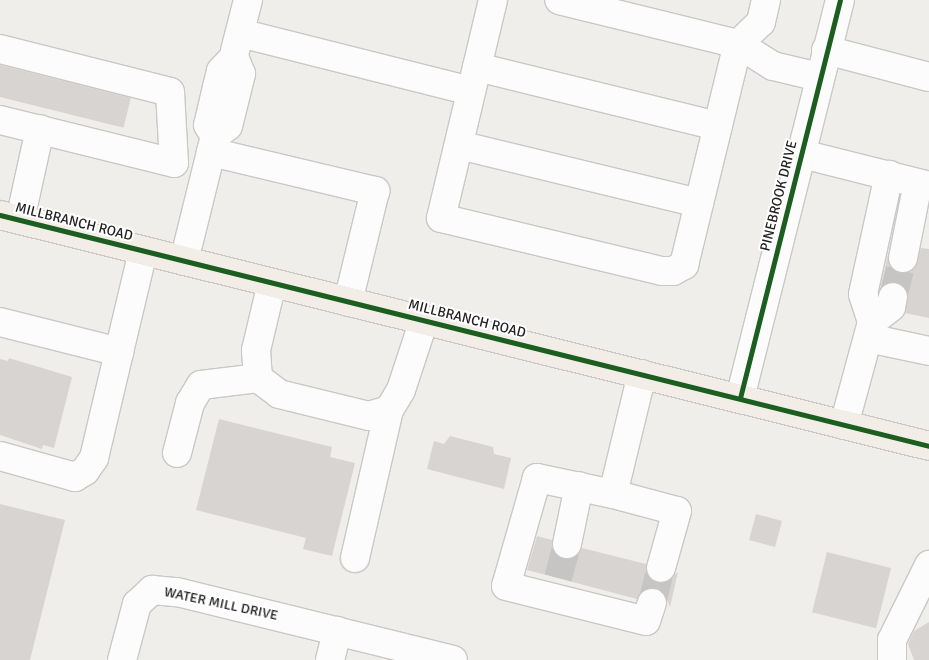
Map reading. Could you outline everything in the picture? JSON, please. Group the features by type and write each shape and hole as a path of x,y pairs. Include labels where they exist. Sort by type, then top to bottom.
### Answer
{"main road":[{"name":"MILLBRANCH ROAD","path":"10,218 929,446"}],"street":[{"path":"184,261 213,144 228,126 241,74 237,45 248,0"},
{"path":"493,0 441,218 662,271 673,271 684,265 738,44 761,22 766,0"},
{"path":"559,0 738,44 773,66 819,77"},
{"name":"PINEBROOK DRIVE","path":"740,398 802,154 819,77 840,0"},
{"path":"237,45 474,79 718,126"},
{"path":"0,49 170,92 174,164 0,120"},
{"path":"826,50 929,77"},
{"path":"10,218 40,129"},
{"path":"213,144 375,191 348,302"},
{"path":"459,145 699,203"},
{"path":"802,154 924,185 903,258"},
{"path":"844,425 870,330 863,294 889,175"},
{"path":"0,456 75,477 85,471 94,458 143,251"},
{"path":"258,378 256,350 272,283"},
{"path":"870,330 891,307 893,297"},
{"path":"354,558 389,410 401,390 424,320"},
{"path":"0,322 119,352"},
{"path":"870,330 929,351"},
{"path":"613,494 642,374"},
{"path":"177,453 190,403 201,385 258,378 279,394 369,416 389,410"},
{"path":"652,603 646,621 555,588 506,586 537,478 579,486 677,510 661,568"},
{"path":"566,544 579,486"},
{"path":"892,660 892,640 929,565"},
{"name":"WATER MILL DRIVE","path":"122,660 137,604 152,590 177,592 337,631"},
{"path":"330,660 337,631 453,660"}],"building":[{"path":"0,65 131,98 123,128 0,97"},
{"path":"921,248 929,249 929,318 905,313 908,292 903,285 888,282 880,289 888,254 892,269 908,273 915,268"},
{"path":"9,358 72,377 54,448 43,445 42,449 0,435 0,359 8,361"},
{"path":"219,419 332,447 330,457 355,463 332,556 303,549 306,538 196,510"},
{"path":"450,436 493,447 494,454 511,458 504,489 427,469 434,441 444,444"},
{"path":"0,504 65,520 30,660 0,660"},
{"path":"756,514 782,521 775,547 749,540"},
{"path":"537,536 552,540 552,549 563,559 572,559 582,548 646,564 650,579 657,583 665,583 678,572 670,607 664,593 656,588 642,591 637,599 527,570"},
{"path":"827,552 891,568 876,628 812,612"},
{"path":"929,622 929,660 914,660 908,644 914,631"}],"tunnel":[{"path":"893,297 903,258"},
{"path":"558,578 567,544"},
{"path":"652,603 661,568"}],"cycle path":[{"path":"740,398 840,0"},
{"path":"0,215 929,446"}]}
